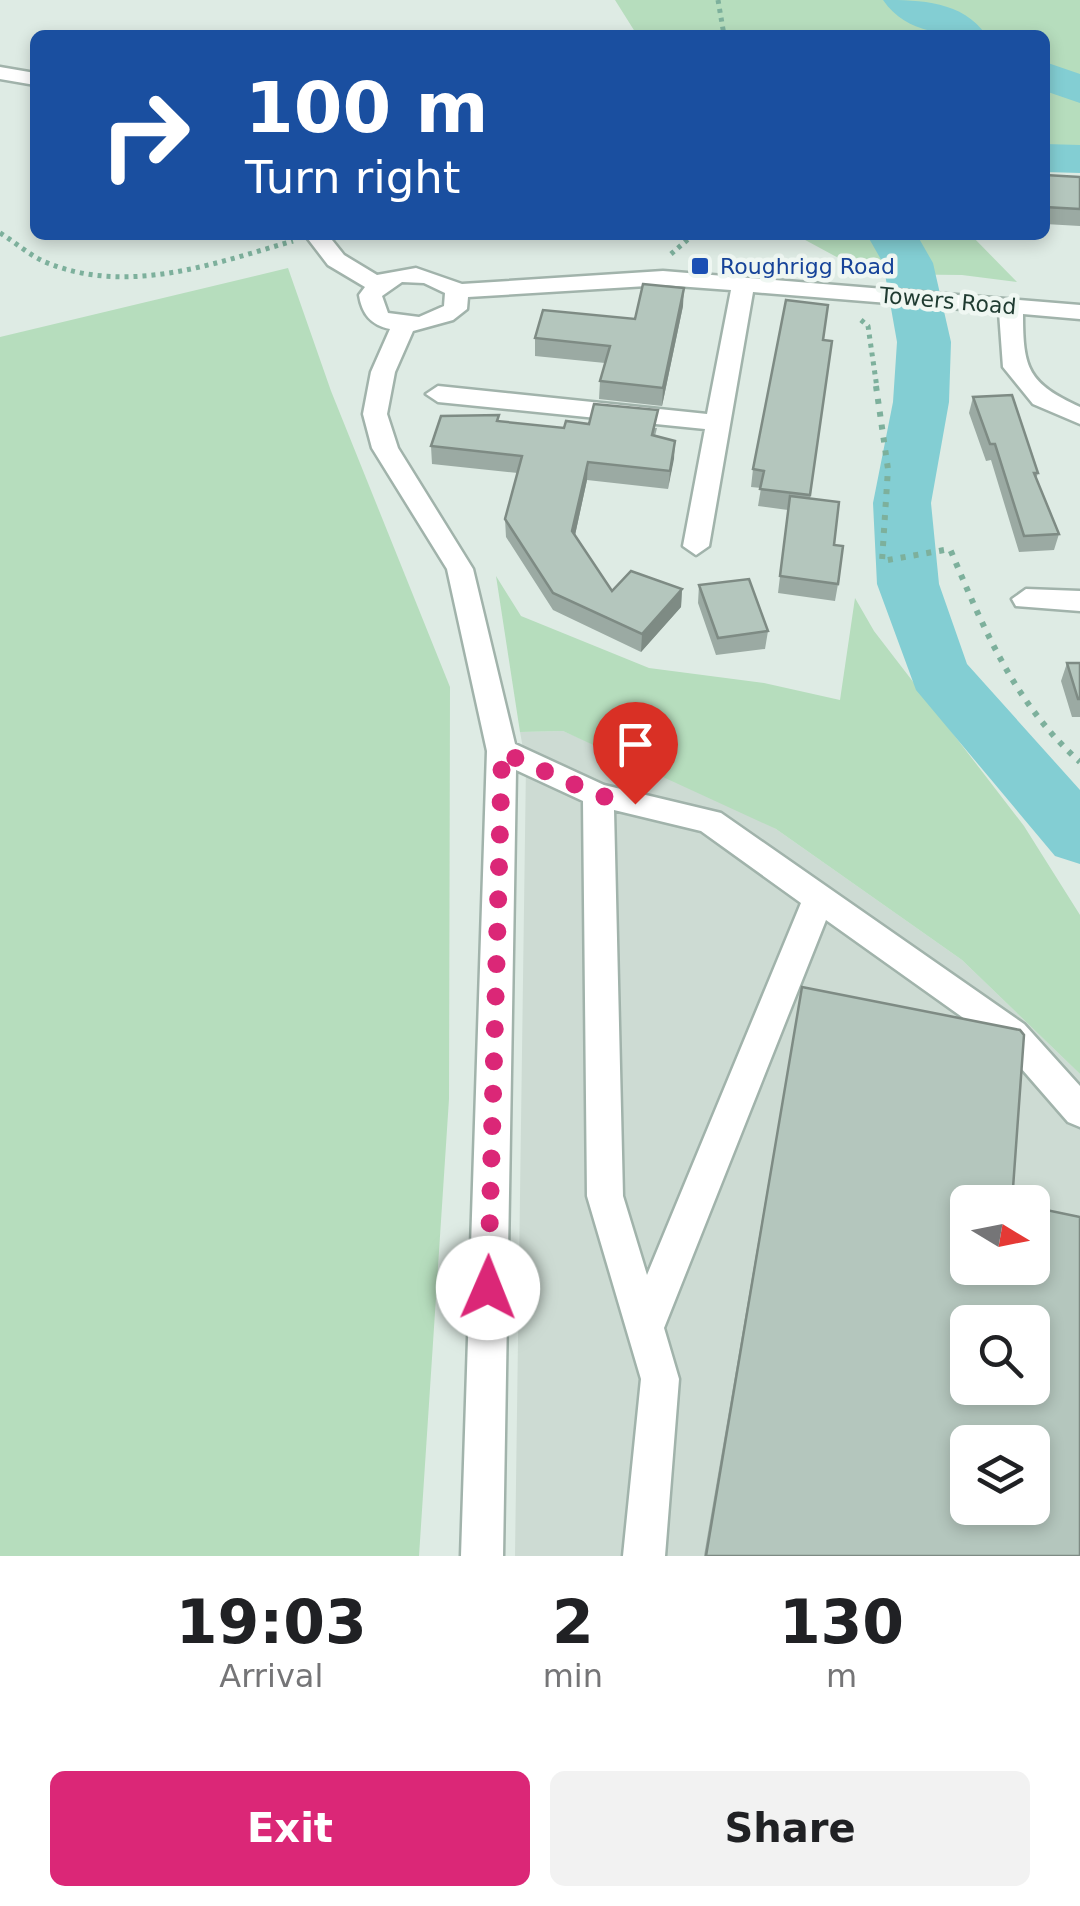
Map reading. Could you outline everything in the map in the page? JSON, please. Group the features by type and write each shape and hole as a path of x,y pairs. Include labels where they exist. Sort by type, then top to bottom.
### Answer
{"street":[{"path":"0,73 30,78"},
{"path":"312,240 378,285"},
{"path":"415,274 439,278 457,291 459,301 446,317 404,325 372,309 370,295 378,285 415,274"},
{"name":"Towers Road","path":"457,291 663,278 1080,312"},
{"path":"696,546 743,285"},
{"path":"1011,307 1011,362 1042,398 1080,416"},
{"path":"404,325 383,372 374,414 385,448 460,569 502,752 482,1556"},
{"path":"534,404 542,376"},
{"path":"438,394 719,423"},
{"path":"1026,599 1080,601"},
{"path":"502,752 598,795 710,821 818,901 1012,1034 1080,1111"},
{"path":"598,795 605,1196 660,1379 644,1556"},
{"path":"645,1328 818,901"}],"path":[{"path":"718,0 723,30"},
{"path":"0,233 45,261 104,278 162,277 297,240"},
{"path":"856,316 868,326 875,358 888,469 882,561 950,550 1002,673 1028,712 1080,762"}],"shaded area":[{"path":"563,731 698,788 776,829 962,960 1080,1074 1080,1556 515,1556 526,764 520,732"}],"green space":[{"path":"615,0 1080,0 1080,168 1050,163 1050,30 634,30"},
{"path":"805,240 976,240 1017,282 962,275 868,274"},
{"path":"288,268 331,391 450,687 449,1099 419,1556 0,1556 0,337"},
{"path":"496,576 521,616 649,668 764,683 840,700 855,598 874,631 1024,826 1080,915 1080,1074 962,960 776,829 563,731 520,732"}],"building":[{"path":"1050,175 1080,177 1080,209 1050,207"},
{"path":"643,284 684,288 663,388 600,381 610,346 535,338 543,310 635,319"},
{"path":"786,300 828,305 823,340 832,341 810,495 760,489 764,471 753,469"},
{"path":"1012,395 1038,473 1034,473 1059,534 1024,536 995,444 990,444 973,397"},
{"path":"594,404 658,410 652,435 675,441 670,471 588,462 572,531 612,591 631,571 682,589 642,634 553,593 505,519 522,456 431,446 441,416 499,415 497,421 564,428 566,421 589,424"},
{"path":"790,496 839,502 834,545 843,546 838,584 780,576"},
{"path":"749,579 768,631 718,638 699,585"},
{"path":"1067,663 1080,663 1080,699 1078,699"},
{"path":"802,987 1020,1030 1024,1035 1013,1185 950,1185 950,1285 1050,1285 1050,1211 1080,1217 1080,1556 706,1556"}],"waterway":[{"path":"904,0 956,30"},
{"path":"1050,77 1080,90"},
{"path":"1050,158 1080,159"},
{"path":"895,240 908,263 924,342 921,402 902,503 908,584 939,674 1080,837"}],"place":[{"name":"Roughrigg Road","path":"700,266"}],"route":[{"path":"488,1288 502,752 598,795 635,804"}]}
